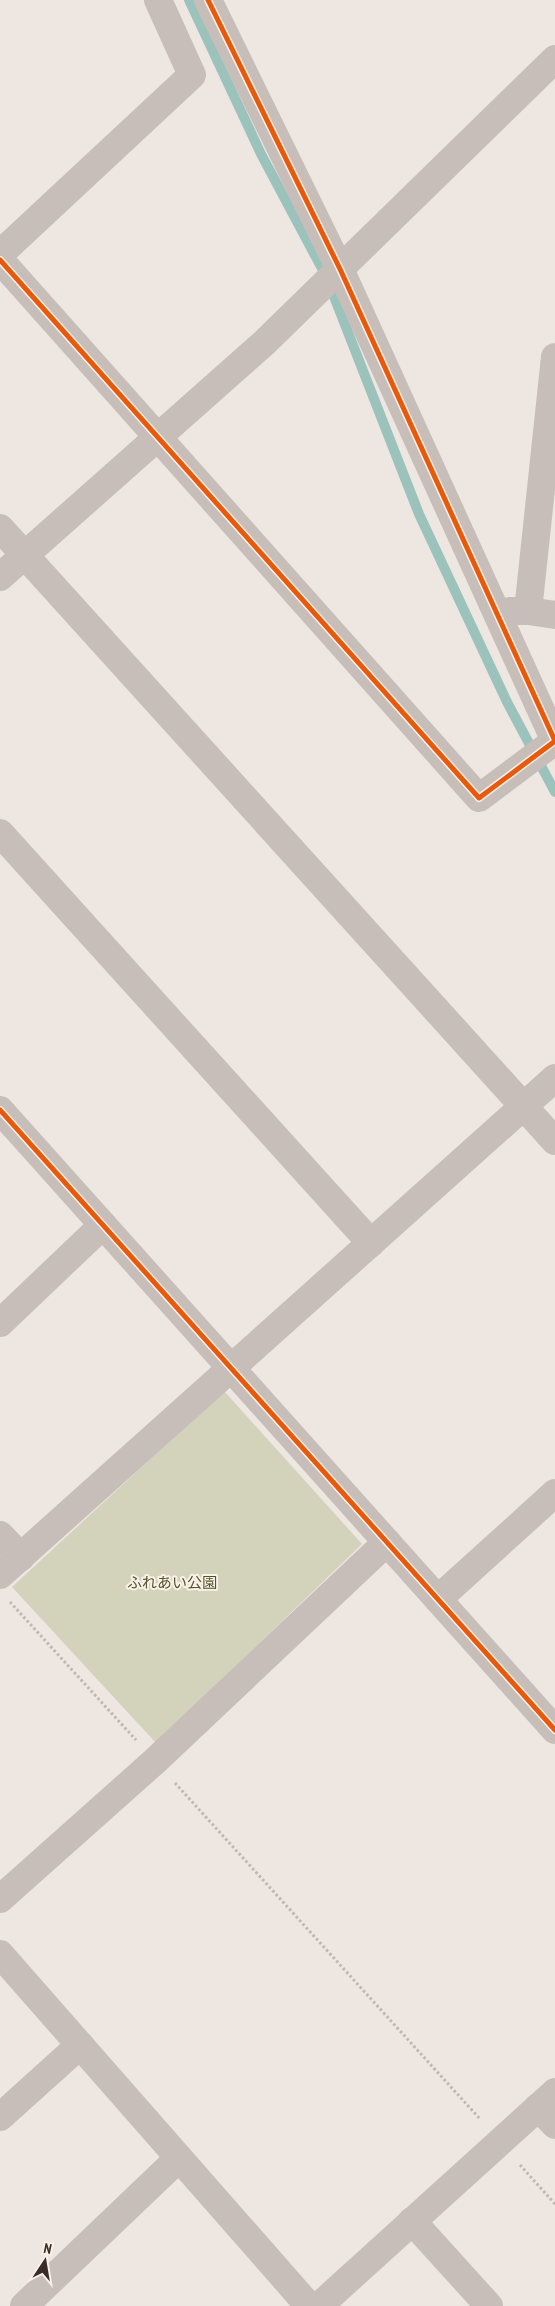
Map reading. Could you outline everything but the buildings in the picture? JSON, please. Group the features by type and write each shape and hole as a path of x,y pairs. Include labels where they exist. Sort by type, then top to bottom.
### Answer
{"street":[{"path":"0,254 192,75 158,0"},
{"path":"0,260 478,798 555,741 340,269 208,0"},
{"path":"0,577 264,343 555,59"},
{"path":"528,611 548,484 555,357"},
{"path":"0,528 555,1141"},
{"path":"496,612 528,611 555,615"},
{"path":"0,833 371,1243"},
{"path":"3,1586 20,1557 555,1078"},
{"path":"0,1110 555,1730"},
{"path":"0,1323 103,1225"},
{"path":"438,1599 555,1493"},
{"path":"0,1535 20,1557"},
{"path":"0,1899 155,1761 387,1542"},
{"path":"0,1954 309,2306"},
{"path":"0,2117 80,2045"},
{"path":"319,2306 500,2142 549,2108"},
{"path":"24,2306 179,2158"},
{"path":"412,2221 490,2306"}],"path":[{"path":"3,1586 155,1761 555,2204"}],"green space":[{"name":"ふれあい公園","path":"224,1391 362,1544 156,1743 12,1587"}],"waterway":[{"path":"189,0 261,154 326,276 419,514 507,702 555,792"}],"cycle path":[{"path":"0,260 479,798 555,741 340,269 208,0"},
{"path":"0,1110 555,1730"}]}
